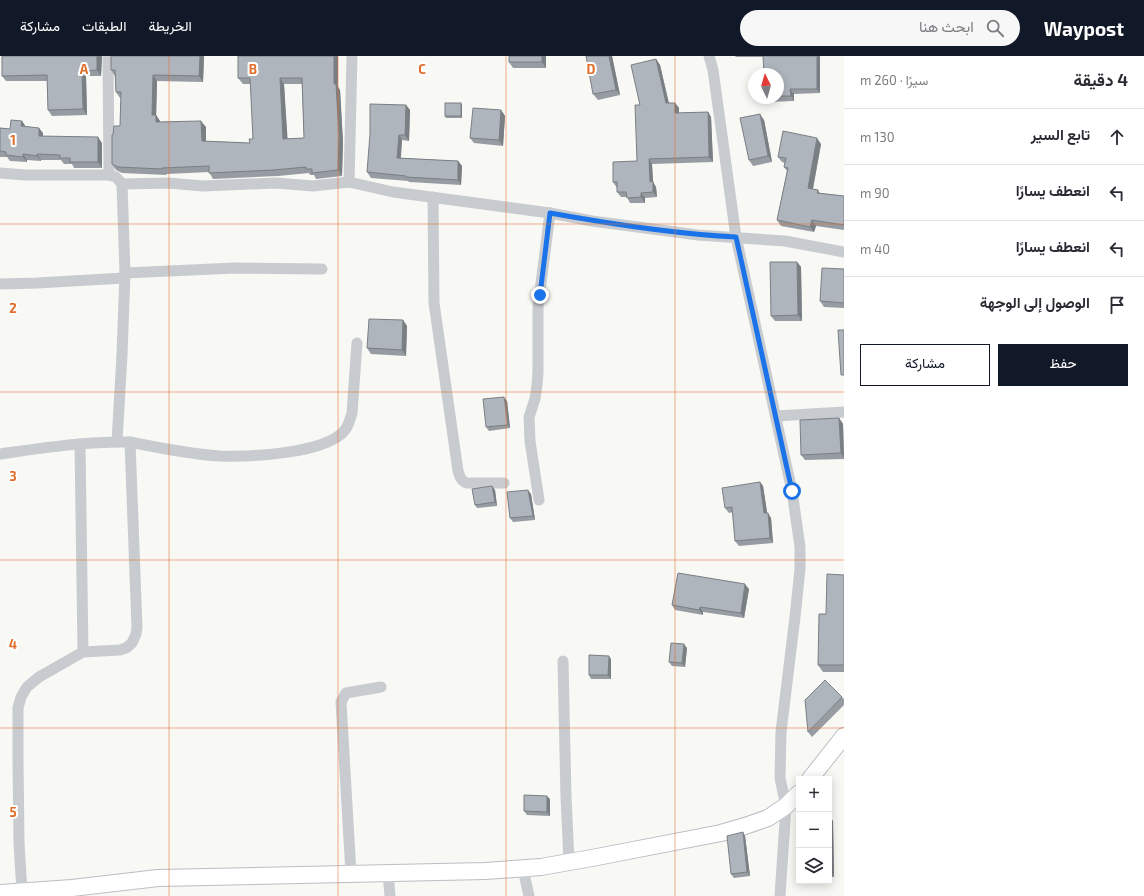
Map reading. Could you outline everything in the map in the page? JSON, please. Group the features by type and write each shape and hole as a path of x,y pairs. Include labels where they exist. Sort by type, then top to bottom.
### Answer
{"street":[{"path":"108,56 109,175"},
{"path":"349,182 352,56"},
{"path":"709,56 713,70 736,237 792,491 800,547 799,585 780,732 780,778 786,806 780,896"},
{"path":"713,70 714,56"},
{"path":"0,173 25,175 109,175 116,177 122,184 124,275 122,355 117,442"},
{"path":"122,184 203,186 276,183 313,186 349,182 393,192 550,213 592,221 698,235 785,241 844,252"},
{"path":"433,198 434,303 458,471 463,482 467,484 504,483"},
{"path":"539,500 530,441 529,417 537,385 538,307 550,213"},
{"path":"0,284 37,283 124,275 235,268 322,269"},
{"path":"0,454 80,444 130,442 219,456 239,456 298,451 328,442 338,437 345,430 350,421 352,413 357,343"},
{"path":"776,416 844,412"},
{"path":"22,892 19,843 18,708 21,697 27,687 39,677 83,652 120,650 126,648 132,643 136,634 136,593 130,442"},
{"path":"80,444 83,652"},
{"path":"563,661 569,862"},
{"path":"351,874 341,702 346,693 381,687"},
{"path":"812,776 844,736"},
{"path":"0,893 73,892 158,878 485,872 523,869 569,862 727,831 768,818 786,806 796,796"},
{"path":"523,869 529,896"},
{"path":"388,873 390,896"}],"building":[{"path":"2,56 97,56 97,70 82,71 83,109 48,110 47,75 2,76"},
{"path":"111,56 200,56 199,76 153,75 152,115 156,115 156,122 201,121 202,141 250,143 249,139 253,139 250,78 238,78 238,56 334,56 334,84 336,84 339,136 338,170 312,173 312,169 306,169 306,167 209,173 209,166 162,169 118,167 112,164 112,135 114,126 120,126 121,92 116,92 115,70 111,70","holes":["280,78 302,78 304,138 283,139"]},
{"path":"509,56 542,56 542,62 509,62"},
{"path":"586,56 609,56 616,90 593,94"},
{"path":"763,56 817,56 817,89 790,89 791,96 784,96 784,68 764,68"},
{"path":"656,59 666,103 675,103 675,113 708,112 709,157 649,159 650,182 653,181 653,192 641,193 641,197 627,198 626,192 617,192 617,182 613,182 613,162 637,161 635,105 640,105 631,65"},
{"path":"445,103 461,103 461,116 445,116"},
{"path":"370,104 406,105 405,135 399,135 397,158 458,161 458,180 406,177 367,172 370,134"},
{"path":"473,108 501,110 499,140 470,138"},
{"path":"760,114 768,156 749,160 740,118"},
{"path":"11,120 22,121 21,126 39,128 39,136 98,137 98,162 70,162 70,158 60,158 60,155 37,154 37,156 23,154 23,157 6,155 6,152 0,151 0,128 10,129"},
{"path":"783,131 817,138 808,188 818,190 817,193 844,196 844,225 812,220 810,227 777,220 788,168 784,167 786,158 778,157"},
{"path":"770,262 797,262 798,315 771,316"},
{"path":"822,268 844,269 844,303 820,301"},
{"path":"369,319 403,320 402,350 367,348"},
{"path":"838,330 844,330 844,375 841,375"},
{"path":"504,397 508,425 486,427 483,399"},
{"path":"839,418 841,453 801,455 800,420"},
{"path":"760,482 764,513 768,513 770,538 735,541 732,507 725,508 722,488"},
{"path":"492,486 495,502 475,505 472,489"},
{"path":"528,490 533,516 510,518 507,492"},
{"path":"678,573 745,584 741,613 700,607 699,610 672,605"},
{"path":"827,574 844,575 844,665 818,665 819,614 826,614"},
{"path":"671,643 684,644 682,663 669,662"},
{"path":"589,655 609,656 608,675 589,675"},
{"path":"825,680 842,697 808,732 805,700"},
{"path":"524,795 547,796 547,812 524,811"},
{"path":"743,832 747,872 731,874 727,836"}],"route":[{"path":"540,295 550,213 592,221 698,235 736,237 792,491"}]}
